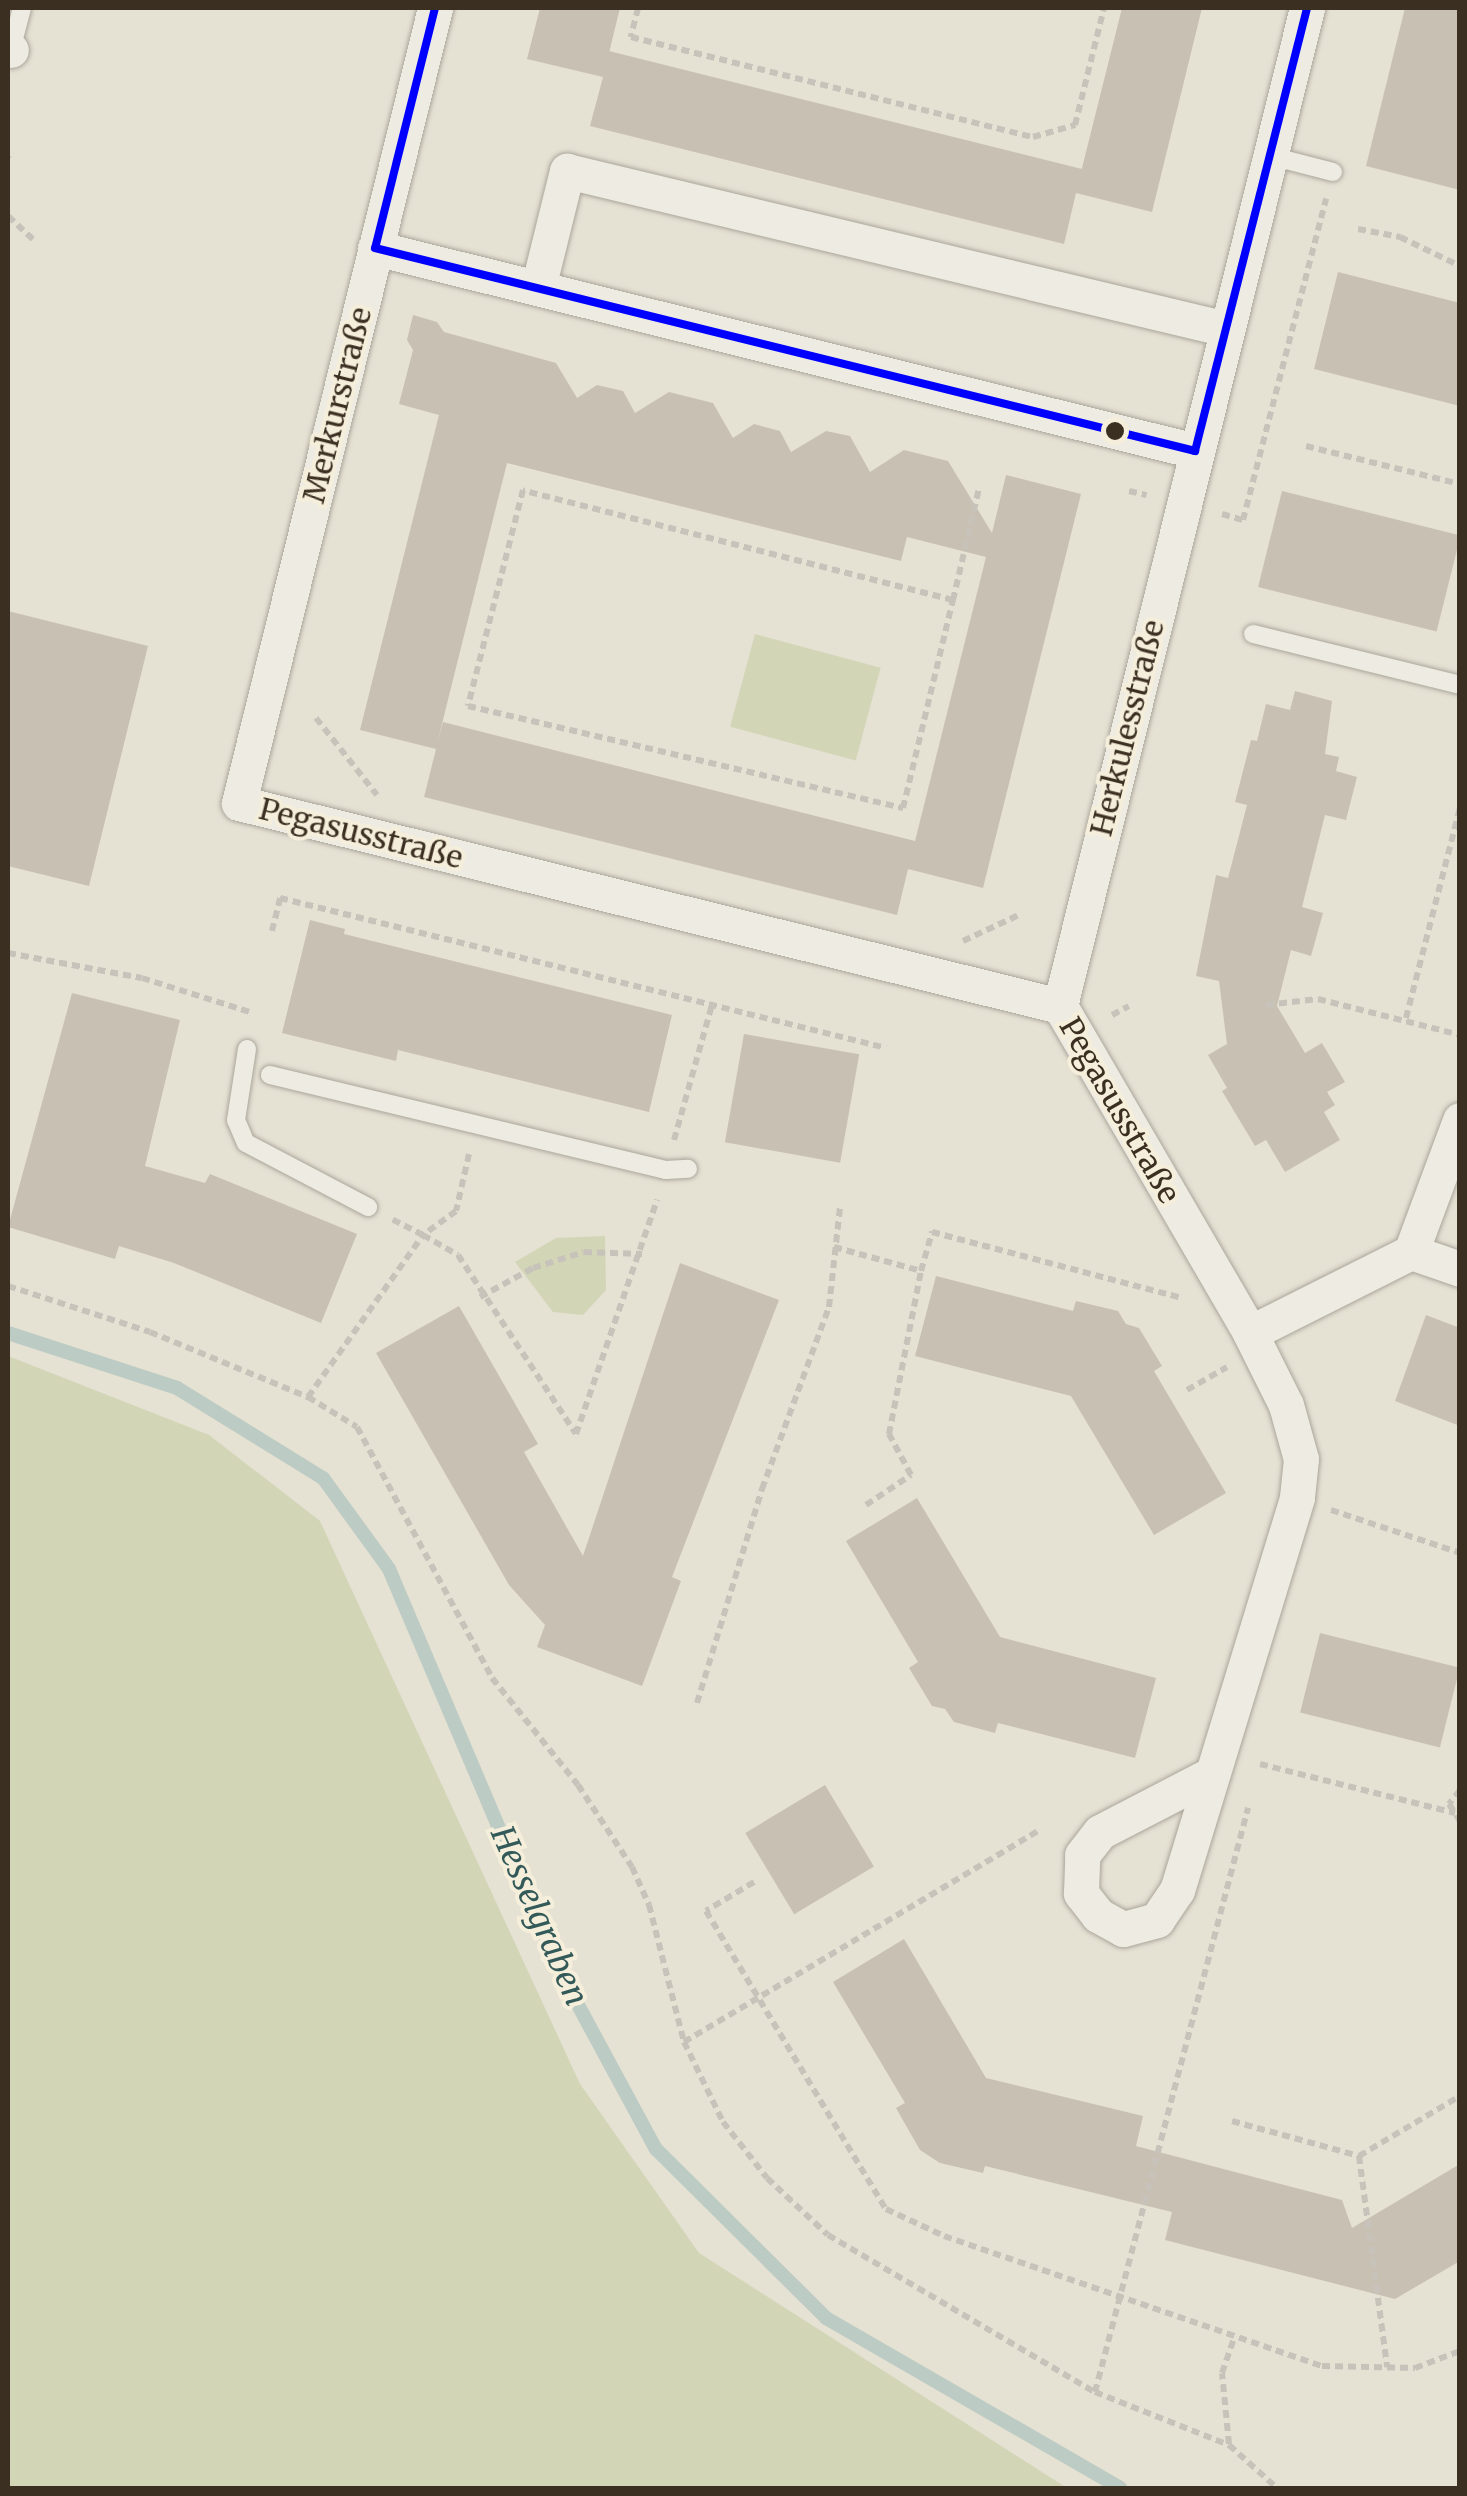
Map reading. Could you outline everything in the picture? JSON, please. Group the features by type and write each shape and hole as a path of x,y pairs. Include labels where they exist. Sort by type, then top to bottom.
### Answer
{"street":[{"name":"Merkurstraße","path":"239,803 434,8"},
{"name":"Herkulesstraße","path":"1060,1006 1307,8"},
{"path":"538,288 567,171 1226,329"},
{"path":"375,248 1195,451"},
{"name":"Pegasusstraße","path":"239,803 1060,1006 1250,1333 1291,1423 1318,1499 1208,1776"},
{"path":"1250,1333 1412,1252 1460,1120"},
{"path":"1412,1252 1460,1270"}],"lane":[{"path":"9,49 22,8"},
{"path":"1271,156 1333,172"},
{"path":"1253,634 1460,685"},
{"path":"247,1049 236,1120 246,1143 368,1207"},
{"path":"270,1075 666,1170 688,1168"}],"path":[{"path":"638,8 631,36 1033,137 1075,124 1104,8"},
{"path":"1243,520 1333,172"},
{"path":"8,216 34,239"},
{"path":"1358,229 1400,236 1460,266"},
{"path":"1306,446 1460,484"},
{"path":"952,600 523,490 468,706 903,808 980,488"},
{"path":"316,718 388,808"},
{"path":"1406,1018 1460,808"},
{"path":"272,931 280,898 886,1048"},
{"path":"953,946 1021,914"},
{"path":"8,956 142,978 253,1013"},
{"path":"1266,1006 1318,999 1460,1034"},
{"path":"368,1207 458,1254 480,1297 576,1434 642,1254 712,1005"},
{"path":"308,1397 423,1236 456,1211 476,1123"},
{"path":"697,1703 762,1490 828,1307 840,1208"},
{"path":"866,1505 911,1476 889,1434 932,1232 1192,1301"},
{"path":"834,1247 921,1271"},
{"path":"480,1297 532,1268 584,1252 642,1254"},
{"path":"8,1286 150,1332 308,1397 357,1427 492,1678 578,1784 632,1867 648,1904 684,2042 723,2122 767,2178 828,2235 1095,2392 1229,2445 1277,2488"},
{"path":"1318,1499 1324,1527"},
{"path":"1318,1499 1460,1553"},
{"path":"1255,1782 1265,1746"},
{"path":"1260,1764 1447,1807 1460,1821"},
{"path":"1447,1807 1460,1790"},
{"path":"1095,2392 1250,1800"},
{"path":"684,2042 762,2001 1039,1830"},
{"path":"754,1882 706,1911 886,2209 1322,2366 1414,2368 1460,2352"},
{"path":"1232,2121 1359,2156 1460,2096"},
{"path":"1359,2156 1387,2368"},
{"path":"1229,2445 1222,2374 1234,2336"}],"green space":[{"path":"755,634 881,668 856,760 730,727"},
{"path":"605,1236 606,1290 583,1315 553,1312 515,1262 556,1238"},
{"path":"8,1356 209,1435 320,1521 580,2084 699,2253 1067,2488 8,2488"}],"building":[{"path":"540,8 620,8 609,51 1082,169 1122,8 1202,8 1152,212 1076,193 1064,244 590,126 603,77 527,59"},
{"path":"1405,8 1460,8 1460,190 1366,166"},
{"path":"1338,272 1460,303 1460,406 1314,369"},
{"path":"413,315 437,322 444,332 556,363 577,398 597,385 623,391 635,413 669,392 713,403 733,438 754,424 780,431 791,452 826,431 850,436 870,472 904,450 948,461 992,533 1006,475 1081,494 983,888 908,869 897,915 424,797 436,749 360,730 439,415 399,404 413,350 407,340","holes":["507,463 901,561 907,537 986,557 915,841 443,722 437,744"]},
{"path":"1282,491 1460,535 1437,632 1258,587"},
{"path":"8,611 148,646 89,886 8,866"},
{"path":"1295,691 1332,701 1325,754 1339,757 1336,771 1357,777 1346,820 1325,815 1302,907 1323,913 1311,956 1291,950 1277,1006 1305,1053 1322,1043 1345,1082 1327,1092 1335,1105 1324,1112 1340,1140 1285,1172 1266,1140 1255,1146 1222,1091 1227,1088 1208,1055 1227,1044 1219,981 1196,976 1216,875 1228,878 1247,805 1235,802 1251,740 1257,741 1266,704 1290,710"},
{"path":"310,920 345,929 344,934 672,1015 649,1112 398,1050 396,1061 282,1033"},
{"path":"72,993 180,1020 145,1166 205,1183 210,1174 357,1234 321,1323 174,1263 119,1246 115,1259 8,1227"},
{"path":"744,1034 859,1054 840,1163 725,1142"},
{"path":"680,1263 779,1300 672,1577 681,1581 642,1686 537,1647 545,1625 509,1585 376,1353 459,1306 538,1444 524,1452 583,1556"},
{"path":"936,1276 1073,1311 1076,1301 1118,1311 1126,1324 1139,1328 1162,1366 1154,1371 1226,1493 1154,1535 1071,1396 915,1356"},
{"path":"1426,1315 1460,1328 1460,1426 1395,1401"},
{"path":"917,1498 1000,1637 1156,1678 1135,1758 998,1723 995,1733 954,1722 945,1709 932,1706 909,1668 918,1662 846,1541"},
{"path":"1320,1633 1460,1668 1440,1747 1300,1713"},
{"path":"825,1785 874,1866 794,1914 745,1833"},
{"path":"904,1939 986,2078 1143,2116 1136,2146 1342,2200 1352,2228 1460,2164 1460,2261 1395,2299 1165,2240 1172,2212 985,2166 983,2173 940,2163 920,2150 896,2108 905,2103 833,1982"}],"waterway":[{"name":"Hesselgraben","path":"8,1333 177,1388 323,1478 389,1569 558,1968 656,2149 826,2318 1120,2488"}],"transit line":[{"path":"435,8 375,248 1195,451 1307,8"}]}
